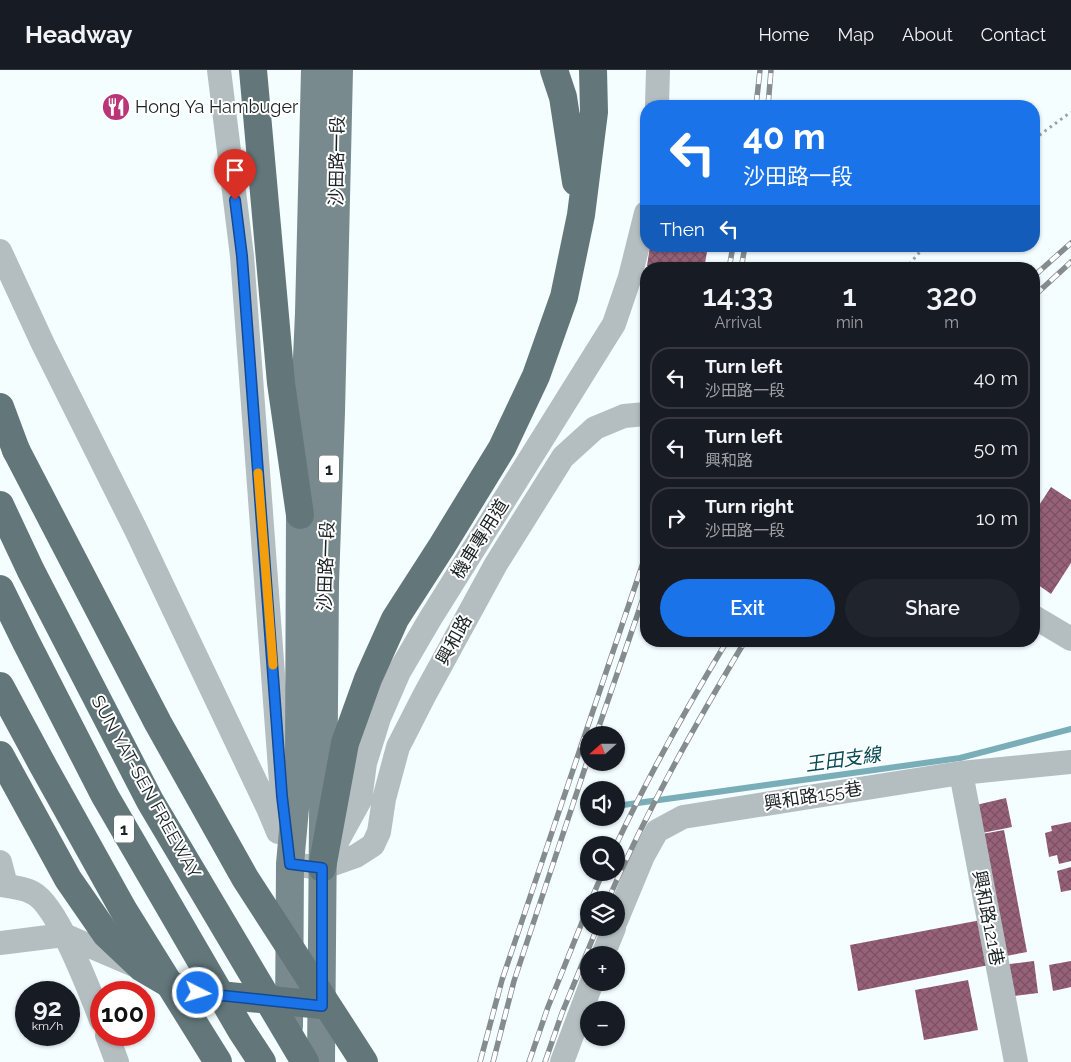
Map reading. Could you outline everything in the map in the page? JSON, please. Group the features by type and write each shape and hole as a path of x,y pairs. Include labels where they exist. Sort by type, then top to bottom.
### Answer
{"highway":[{"path":"253,70 281,383 300,514"},
{"path":"554,70 563,98 581,215"},
{"path":"322,868 346,743 368,678 395,620 502,448 536,376 564,296 581,215 594,112 594,70"},
{"path":"0,407 16,450"},
{"path":"0,426 16,450 158,724 235,861 364,1062"},
{"name":"SUN YAT-SEN FREEWAY","path":"0,505 31,571 150,801 305,1062"},
{"name":"1","path":"0,589 105,796 241,1030 262,1062"},
{"name":"1","path":"0,686 124,911 218,1062"},
{"path":"0,755 68,879 106,934 142,968 171,984 198,993 322,1006"}],"main road":[{"name":"沙田路一段","path":"290,1062 288,1001 290,864 299,764 300,514 309,313 315,70"},
{"name":"沙田路一段","path":"321,1062 325,583 339,70"}],"street":[{"name":"沙田路一段","path":"219,70 242,256 282,796 290,864"},
{"path":"658,70 658,100"},
{"name":"機車專用道","path":"322,868 360,800 365,763 379,718 399,672 614,324 630,277 640,237"},
{"path":"0,251 43,344 136,530 264,798 290,864"},
{"name":"興和路","path":"290,864 322,868 356,856 373,845 379,832 384,799 398,747 496,564 563,457 595,428 624,416 640,415"},
{"path":"1040,621 1071,639"},
{"name":"興和路155巷","path":"625,899 643,856 657,831 683,816 961,774 1071,762"},
{"name":"興和路121巷","path":"961,774 1016,1062"},
{"path":"0,862 3,885 34,893 45,903 64,935 90,992"},
{"path":"0,944 64,935 142,968"},
{"path":"562,1062 589,991"},
{"path":"111,1046 117,1062"}],"path":[{"path":"1040,135 1071,112"},
{"path":"911,262 920,252"}],"building":[{"path":"649,252 707,252 705,262 648,262"},
{"path":"1051,487 1071,500 1071,563 1051,594 1040,586 1040,504"},
{"path":"1006,798 1012,827 982,833 976,805"},
{"path":"1071,822 1071,861 1059,864 1057,855 1049,857 1045,833 1052,831 1051,826"},
{"path":"1004,830 1027,952 1001,957 977,835"},
{"path":"1071,867 1071,890 1061,892 1057,871"},
{"path":"981,920 989,965 858,991 850,945"},
{"path":"1034,961 1038,993 1006,997 1002,965"},
{"path":"1071,961 1071,987 1053,991 1049,965"},
{"path":"968,980 978,1030 924,1040 915,990"}],"waterway":[{"name":"王田支線","path":"625,805 960,758 1071,729"}],"railway":[{"path":"757,100 760,70"},
{"path":"768,100 771,70"},
{"path":"1040,271 1071,243"},
{"path":"730,262 732,252"},
{"path":"742,262 744,252"},
{"path":"1040,290 1071,262"},
{"path":"480,1062 502,980 640,572"},
{"path":"599,726 640,607"},
{"path":"620,836 669,742 723,647"},
{"path":"612,891 672,768 741,647"},
{"path":"493,1062 514,981 584,771"},
{"path":"595,891 599,881"},
{"path":"529,1062 548,1007 580,927"},
{"path":"545,1062 562,1013 594,936"}],"slow traffic":[{"path":"258,473 273,665"}],"place":[{"name":"Hong Ya Hambuger","path":"116,107"}],"route":[{"path":"198,993 322,1006 322,868 290,864 282,796 242,256 235,200"}]}
